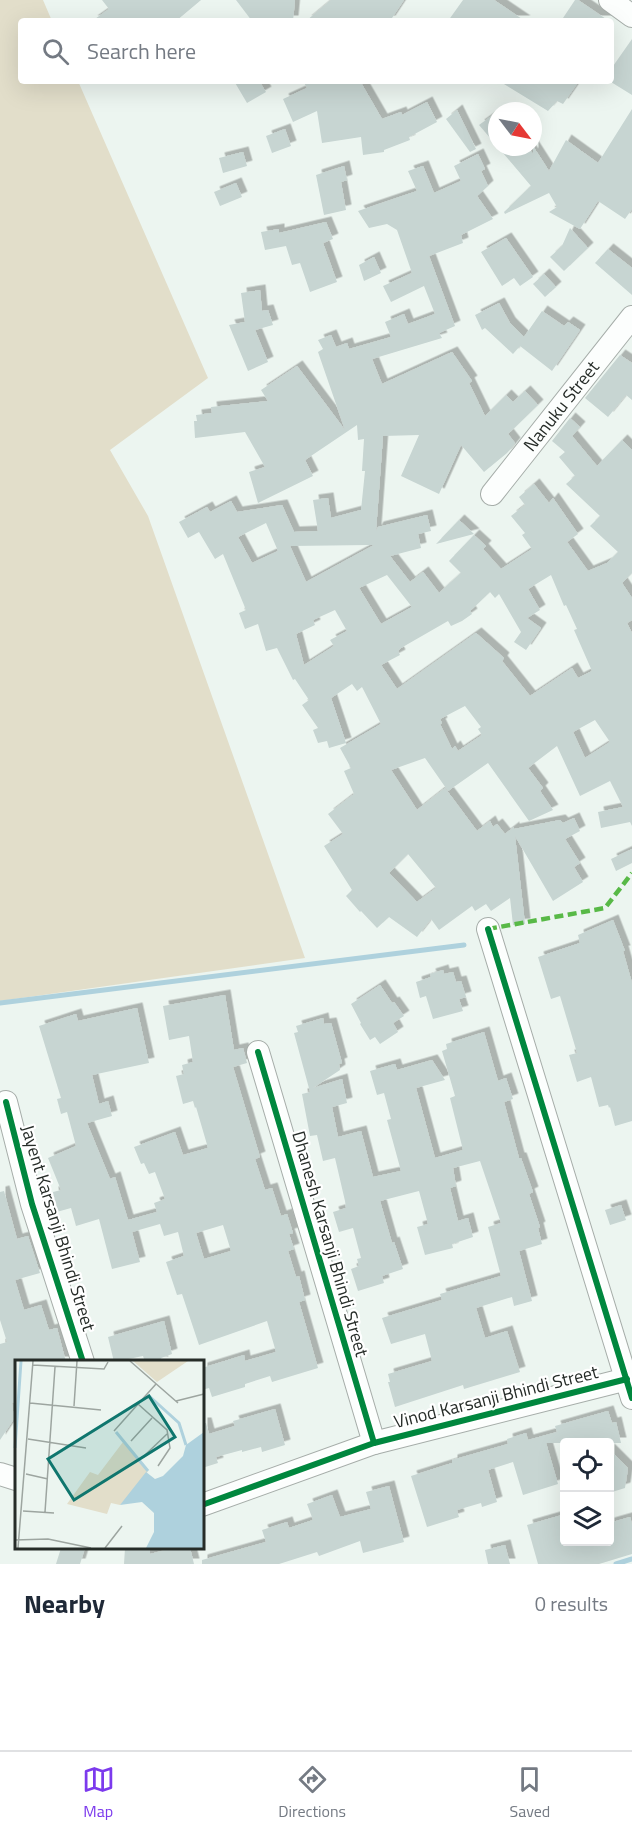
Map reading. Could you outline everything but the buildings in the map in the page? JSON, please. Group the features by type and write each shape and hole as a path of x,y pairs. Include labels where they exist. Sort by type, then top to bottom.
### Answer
{"street":[{"path":"610,0 632,16"},
{"name":"Nanuku Street","path":"492,494 632,317"},
{"path":"488,929 629,1388"},
{"name":"Dhanesh Karsanji Bhindi Street","path":"258,1052 374,1443"},
{"name":"Jayent Karsanji Bhindi Street","path":"6,1102 32,1204 82,1360"},
{"name":"Vinod Karsanji Bhindi Street","path":"204,1504 374,1443 629,1388"},
{"path":"0,1474 15,1479"}],"shaded area":[{"path":"0,0 43,0 51,18 18,18 18,84 79,84 208,378 110,450 148,516 305,958 0,1001"}],"waterway":[{"path":"0,1003 464,945"},
{"path":"616,1564 632,1559"}],"marked path":[{"path":"488,929 605,908 632,873"}],"cycle path":[{"path":"488,929 632,1398"},
{"path":"258,1052 374,1443"},
{"path":"6,1102 32,1204 82,1360"},
{"path":"204,1504 374,1443 627,1379"}]}
